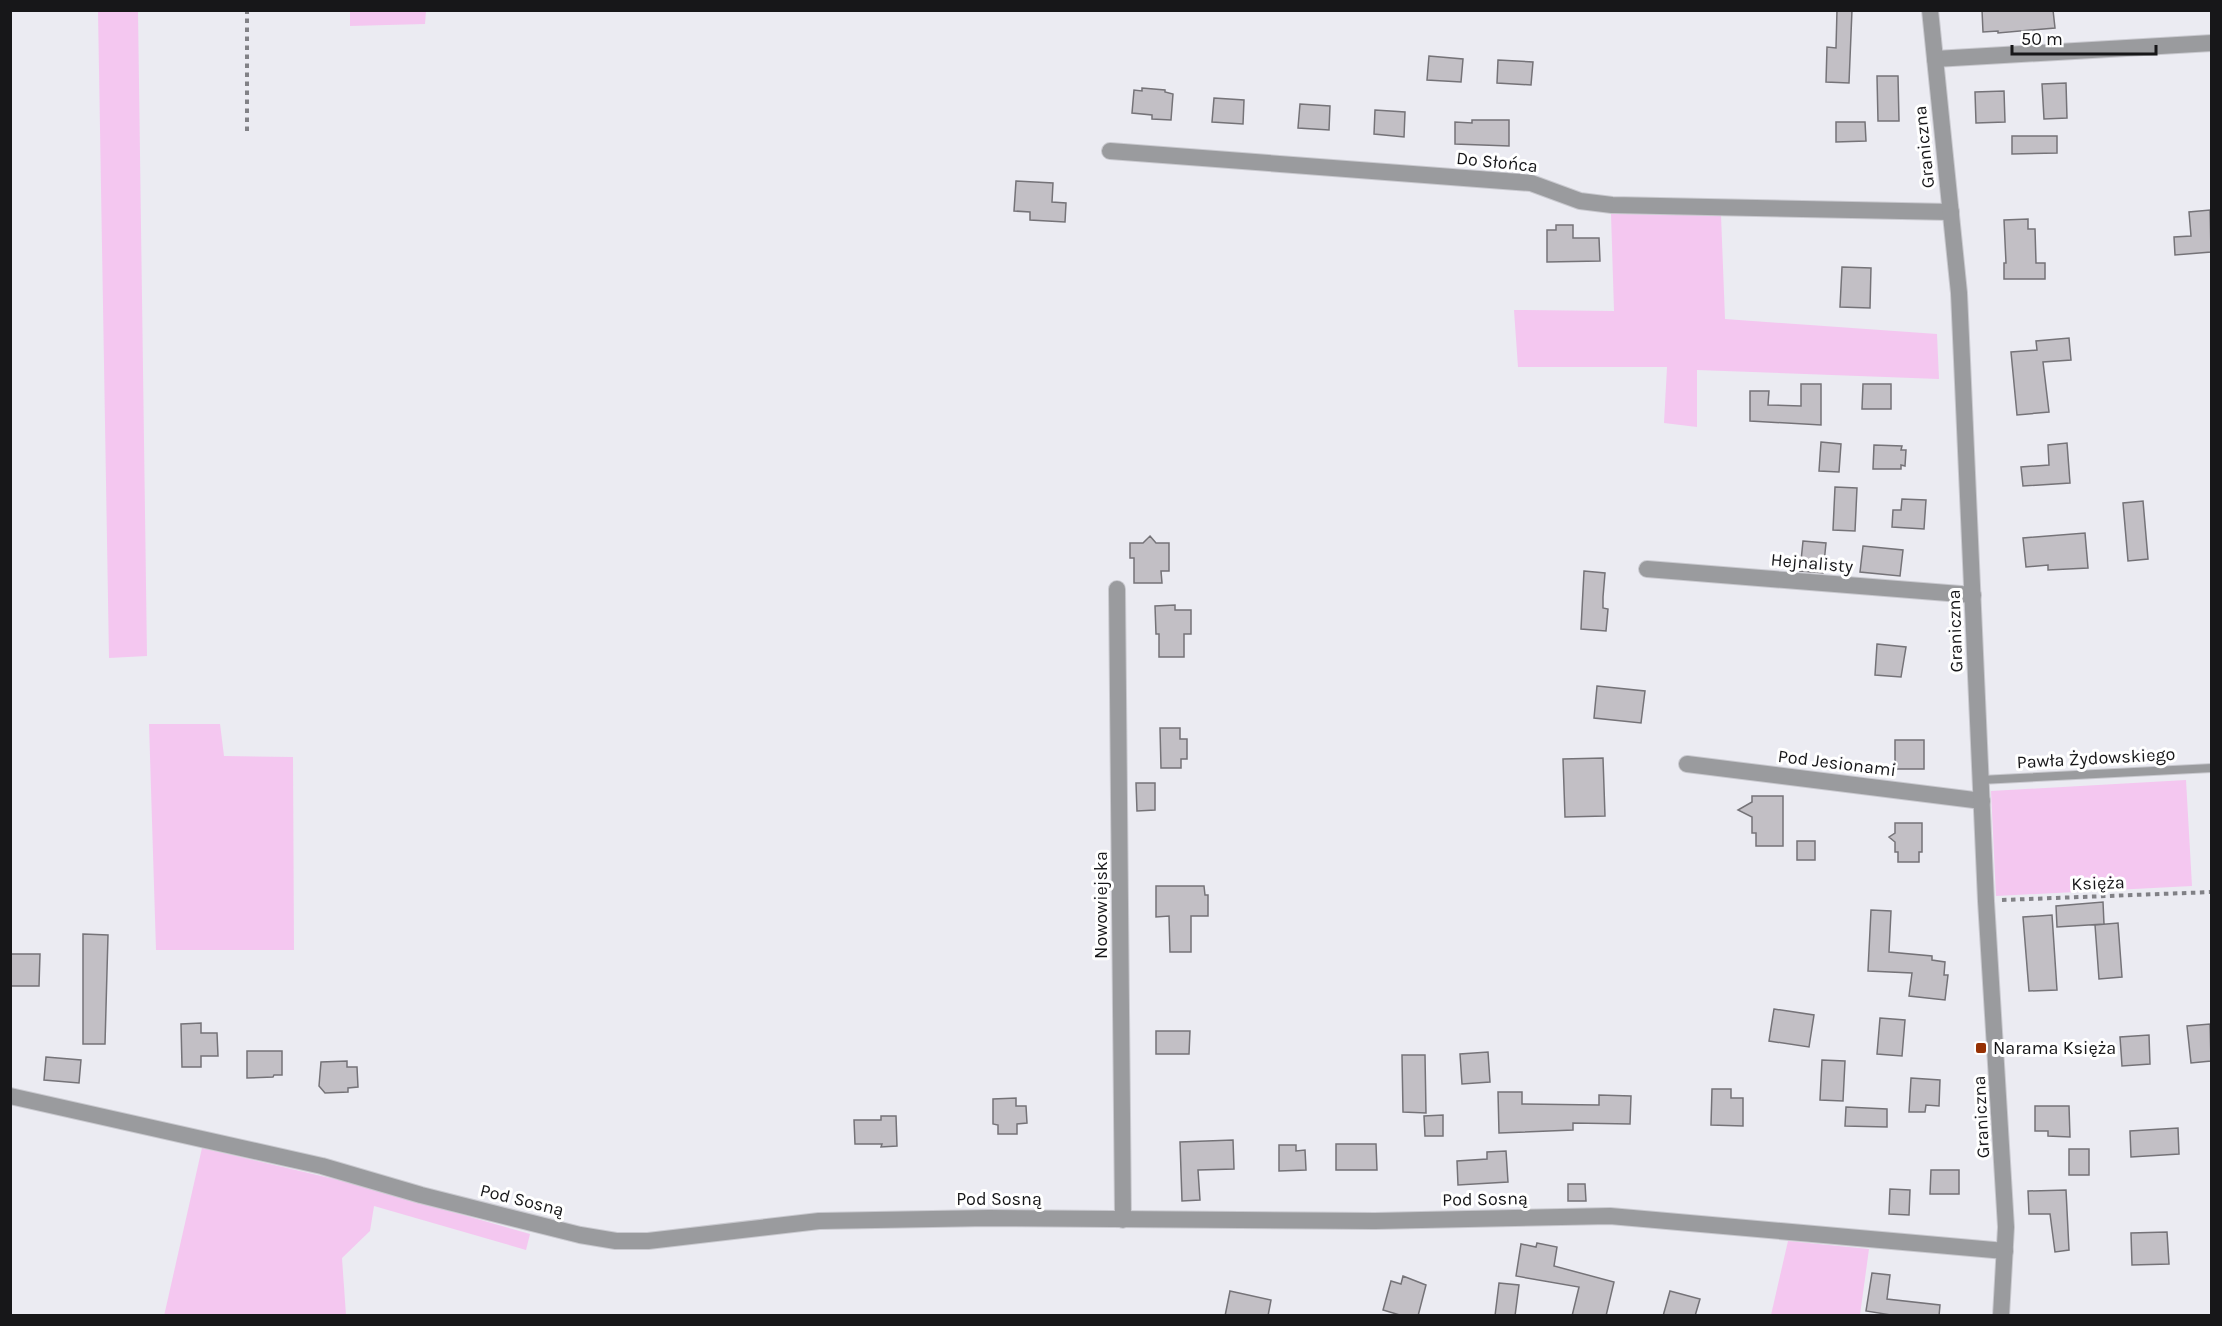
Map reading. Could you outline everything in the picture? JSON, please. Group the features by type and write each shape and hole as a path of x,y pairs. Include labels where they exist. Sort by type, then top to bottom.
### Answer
{"street":[{"name":"Graniczna","path":"1930,10 1959,293 1986,901 2001,1129 2005,1251 2001,1316"},
{"path":"1935,59 2211,44"},
{"name":"Do Słońca","path":"1110,151 1531,183 1580,201 1612,205 1951,212"},
{"name":"Hejnalisty","path":"1647,569 1973,595"},
{"name":"Nowowiejska","path":"1118,590 1123,1220"},
{"name":"Pod Jesionami","path":"1687,764 1982,801"},
{"name":"Pod Sosną","path":"10,1096 322,1166 421,1195 580,1235 616,1241 648,1241 819,1221 989,1218 1375,1221 1610,1216 2005,1251"}],"lane":[{"name":"Pawła Żydowskiego","path":"1981,780 2211,768"}],"path":[{"path":"247,131 248,10"},
{"name":"Księża","path":"1986,901 2211,892"}],"shaded area":[{"path":"98,11 138,11 147,656 109,658"},
{"path":"350,11 426,11 425,24 350,26"},
{"path":"1611,214 1721,215 1725,319 1937,334 1939,379 1697,370 1697,427 1664,423 1667,367 1518,367 1514,310 1614,311"},
{"path":"149,724 220,724 224,756 293,757 294,950 156,950"},
{"path":"2186,780 2192,886 1996,896 1991,791"},
{"path":"202,1148 347,1182 530,1234 526,1250 374,1206 370,1231 342,1258 346,1315 164,1316"},
{"path":"1788,1241 1869,1249 1860,1315 1771,1315"}],"building":[{"path":"1837,10 1852,10 1849,83 1826,82 1827,47 1836,48"},
{"path":"1982,10 2053,10 2055,28 1998,33 1998,31 1983,32"},
{"path":"1429,56 1463,59 1461,82 1427,80"},
{"path":"1498,60 1533,62 1531,85 1497,83"},
{"path":"1877,76 1898,76 1899,121 1878,121"},
{"path":"2066,83 2067,118 2044,119 2042,84"},
{"path":"1142,88 1165,90 1173,94 1171,120 1152,119 1152,115 1132,113 1134,90 1142,91"},
{"path":"2004,91 2005,122 1976,123 1975,92"},
{"path":"1214,98 1244,100 1243,124 1212,122"},
{"path":"1300,104 1330,106 1329,130 1298,128"},
{"path":"1375,110 1405,112 1404,137 1374,134"},
{"path":"1472,120 1509,120 1509,146 1455,144 1455,122 1472,123"},
{"path":"1836,122 1865,122 1866,141 1836,142"},
{"path":"2012,136 2057,136 2057,153 2012,154"},
{"path":"1016,181 1053,183 1052,202 1066,203 1065,222 1030,220 1030,212 1014,211"},
{"path":"2210,210 2211,252 2175,255 2174,237 2191,236 2189,212"},
{"path":"2028,219 2028,229 2035,229 2036,263 2045,263 2045,279 2004,279 2004,263 2006,263 2004,220"},
{"path":"1556,225 1573,225 1573,238 1599,238 1600,261 1547,262 1547,230 1556,230"},
{"path":"1842,267 1871,268 1870,308 1840,307"},
{"path":"2069,338 2071,360 2043,362 2049,412 2017,415 2011,352 2037,350 2036,341"},
{"path":"1801,384 1821,384 1821,425 1750,421 1750,391 1769,391 1768,405 1801,406"},
{"path":"1863,384 1891,384 1891,409 1862,409"},
{"path":"1821,442 1841,444 1839,472 1819,471"},
{"path":"2067,443 2070,483 2023,486 2021,467 2049,465 2048,445"},
{"path":"1874,445 1902,446 1901,450 1906,450 1905,466 1901,465 1901,469 1873,469"},
{"path":"1835,487 1857,488 1855,531 1833,530"},
{"path":"1902,499 1926,500 1924,529 1892,527 1893,510 1901,510"},
{"path":"2143,501 2148,559 2128,561 2123,503"},
{"path":"2085,533 2088,568 2048,570 2048,565 2026,567 2023,538"},
{"path":"1150,536 1156,543 1169,543 1169,571 1161,571 1162,583 1134,583 1134,558 1130,558 1130,543 1143,543"},
{"path":"1803,541 1826,543 1823,573 1800,571"},
{"path":"1863,546 1903,550 1900,576 1860,572"},
{"path":"1584,571 1605,573 1603,608 1608,609 1606,631 1581,629"},
{"path":"1175,605 1175,610 1191,610 1191,634 1184,634 1184,657 1159,657 1155,606"},
{"path":"1877,644 1906,647 1901,677 1875,675"},
{"path":"1597,686 1645,691 1641,723 1594,718"},
{"path":"1160,728 1180,728 1180,739 1187,739 1187,759 1181,759 1181,768 1161,768"},
{"path":"1895,740 1924,740 1924,769 1895,769"},
{"path":"1603,758 1605,816 1565,817 1563,759"},
{"path":"1136,783 1155,783 1155,810 1137,811"},
{"path":"1752,796 1783,796 1783,846 1756,846 1756,833 1752,833 1752,817 1738,810 1752,802"},
{"path":"1895,823 1922,823 1922,852 1919,852 1919,862 1898,862 1895,842 1889,837 1895,833"},
{"path":"1797,841 1815,841 1815,860 1797,860"},
{"path":"1156,886 1204,886 1205,895 1208,895 1208,916 1191,916 1191,952 1170,952 1169,916 1156,917"},
{"path":"2103,902 2104,924 2057,927 2056,906"},
{"path":"1871,910 1891,911 1889,952 1932,956 1932,960 1945,962 1944,975 1948,975 1945,1000 1909,996 1912,973 1868,971"},
{"path":"2052,915 2057,990 2029,991 2023,917"},
{"path":"2118,923 2122,977 2099,979 2095,925"},
{"path":"83,934 108,935 105,1044 83,1044"},
{"path":"10,954 40,954 39,986 10,986"},
{"path":"1774,1009 1814,1015 1809,1047 1769,1041"},
{"path":"1880,1018 1905,1020 1902,1056 1877,1054"},
{"path":"201,1023 201,1033 217,1033 218,1056 201,1056 201,1067 182,1067 181,1024"},
{"path":"2210,1024 2211,1061 2191,1063 2187,1026"},
{"path":"1156,1031 1190,1031 1189,1054 1156,1054"},
{"path":"2149,1035 2150,1064 2122,1066 2120,1037"},
{"path":"247,1051 282,1051 282,1075 247,1078"},
{"path":"1488,1052 1490,1082 1462,1084 1460,1054"},
{"path":"1402,1055 1425,1055 1426,1113 1403,1112"},
{"path":"46,1057 81,1060 79,1083 44,1080"},
{"path":"1822,1060 1845,1061 1843,1101 1820,1100"},
{"path":"347,1061 347,1067 357,1067 358,1087 348,1088 348,1092 325,1093 319,1086 321,1062"},
{"path":"1911,1078 1940,1080 1939,1106 1926,1105 1925,1112 1909,1112"},
{"path":"1712,1089 1731,1089 1731,1098 1743,1098 1743,1126 1711,1125"},
{"path":"1498,1092 1522,1092 1522,1104 1599,1105 1599,1095 1631,1096 1630,1124 1573,1123 1573,1130 1499,1133"},
{"path":"1016,1098 1016,1106 1026,1106 1027,1123 1017,1124 1017,1134 998,1134 998,1125 993,1124 993,1099"},
{"path":"2035,1106 2069,1106 2070,1137 2048,1136 2048,1131 2035,1131"},
{"path":"1846,1107 1887,1109 1887,1127 1845,1126"},
{"path":"1443,1115 1443,1136 1425,1136 1424,1116"},
{"path":"881,1116 896,1116 897,1146 855,1144 854,1120 881,1120"},
{"path":"2178,1128 2179,1154 2131,1157 2130,1131"},
{"path":"1233,1140 1234,1169 1198,1170 1200,1200 1182,1201 1180,1142"},
{"path":"1336,1144 1376,1144 1377,1170 1336,1170"},
{"path":"1279,1145 1296,1145 1296,1151 1305,1150 1306,1170 1279,1171"},
{"path":"2069,1149 2089,1149 2089,1175 2069,1175"},
{"path":"1506,1151 1508,1182 1458,1185 1457,1161 1487,1159 1487,1152"},
{"path":"1931,1170 1959,1170 1959,1194 1930,1194"},
{"path":"1568,1184 1585,1184 1586,1201 1568,1201"},
{"path":"1890,1189 1910,1190 1909,1215 1889,1214"},
{"path":"2066,1190 2069,1250 2055,1252 2050,1214 2029,1214 2028,1191"},
{"path":"2167,1232 2169,1264 2132,1265 2131,1233"},
{"path":"1537,1243 1557,1247 1554,1266 1614,1282 1606,1316 1572,1316 1579,1287 1516,1276 1521,1244 1536,1247"},
{"path":"1872,1273 1890,1275 1887,1299 1940,1305 1939,1316 1897,1316 1866,1311"},
{"path":"1403,1276 1426,1285 1418,1316 1403,1316 1383,1310 1391,1281 1401,1284"},
{"path":"1499,1283 1519,1285 1515,1316 1495,1316"},
{"path":"1230,1291 1271,1300 1268,1316 1225,1316"},
{"path":"1670,1291 1700,1299 1695,1316 1663,1316"}],"place":[{"name":"Narama Księża","path":"1981,1048"}]}
